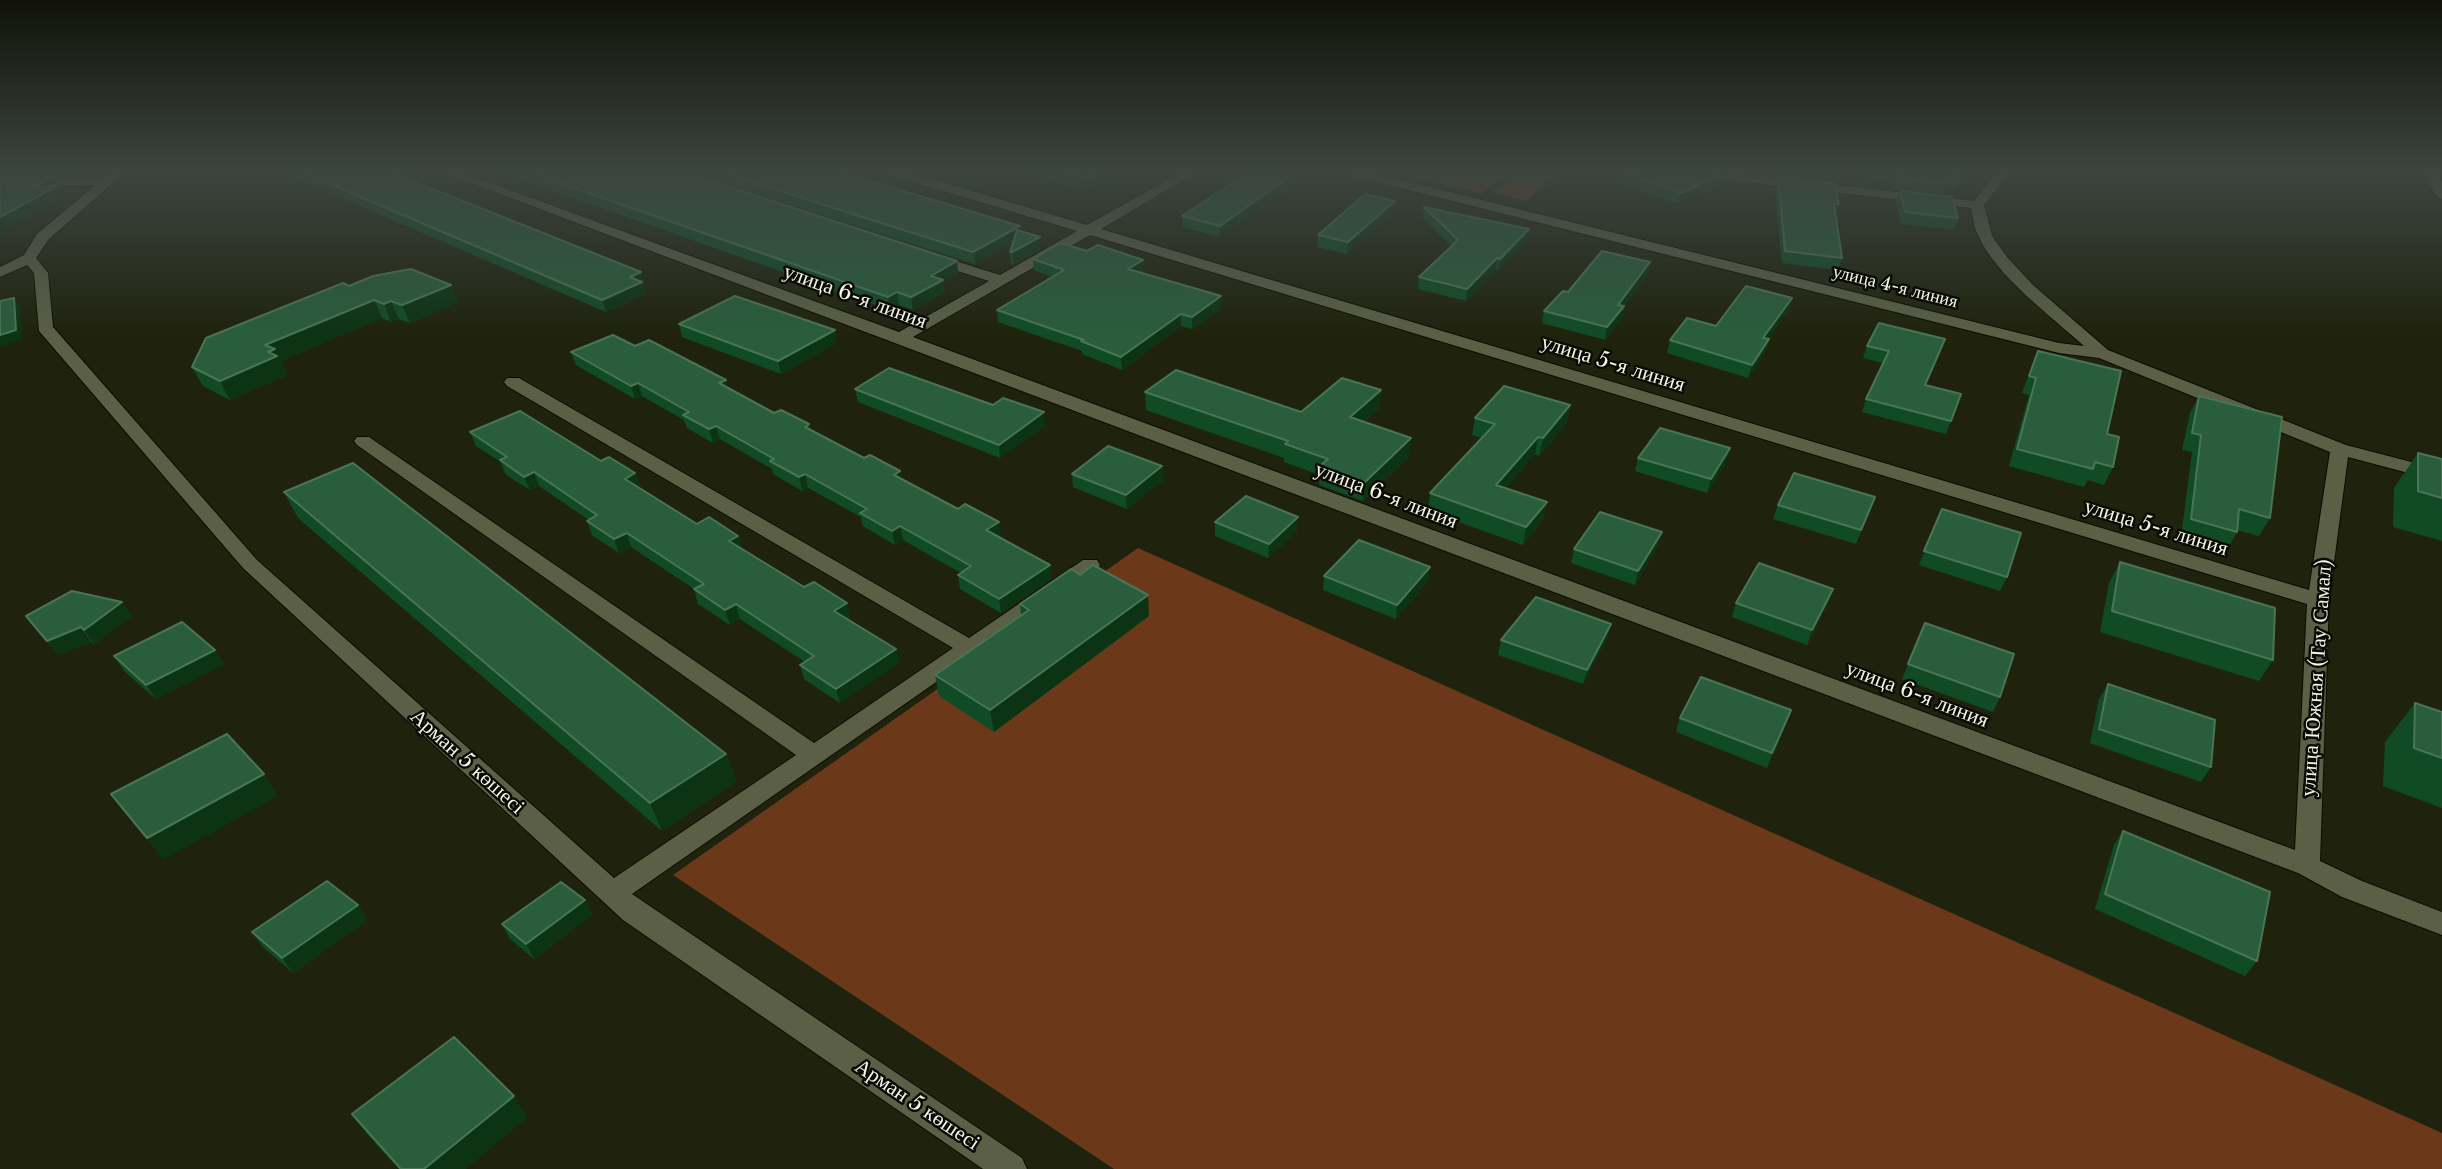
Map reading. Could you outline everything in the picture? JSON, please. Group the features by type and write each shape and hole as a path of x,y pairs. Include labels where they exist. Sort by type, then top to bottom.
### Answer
{"street":[{"path":"0,273 29,258 42,237 54,227"},
{"name":"улица 6-я линия","path":"597,227 2307,866 2352,889 2442,924"},
{"name":"улица 5-я линия","path":"1077,227 2318,600"},
{"path":"900,338 1095,227"},
{"name":"улица 4-я линия","path":"1573,227 2059,348 2102,353"},
{"path":"1982,227 1984,236 2002,260 2028,288 2102,353 2340,449 2442,476"},
{"path":"918,254 1000,280"},
{"name":"Арман 5 көшесі","path":"29,258 41,273 45,328 250,564 633,912 1011,1169"},
{"path":"513,382 969,648"},
{"path":"363,441 814,755"},
{"name":"улица Южная (Тау Самал)","path":"2307,866 2318,600 2340,449"},
{"path":"612,894 1090,565"}],"shaded area":[{"path":"1138,548 2442,1133 2442,1169 1114,1169 673,875"}],"building":[{"path":"430,227 527,227 641,272 630,277 642,282 602,300"},
{"path":"685,227 851,227 957,261 931,276 943,280 911,297 897,292 888,297"},
{"path":"893,227 1019,227 973,252"},
{"path":"1328,227 1366,227 1348,242 1318,235"},
{"path":"1444,227 1517,227 1529,229 1467,289 1419,277 1458,240"},
{"path":"1783,227 1837,227 1842,258 1785,251"},
{"path":"1017,230 1040,237 1010,252"},
{"path":"1060,243 1087,251 1098,245 1143,260 1128,269 1221,296 1192,317 1181,314 1121,357 1081,341 1084,340 997,310 1064,270 1033,259"},
{"path":"1602,251 1650,262 1618,305 1624,306 1607,327 1544,311 1563,291 1568,292"},
{"path":"411,269 451,285 402,305 391,301 384,304 374,300 265,345 275,349 268,352 277,356 220,381 192,367 206,338 343,283 349,286 373,276"},
{"path":"1746,286 1792,298 1763,338 1769,339 1752,365 1670,340 1687,318 1716,326"},
{"path":"735,296 835,330 778,361 679,324"},
{"path":"14,298 16,330 0,335 0,301"},
{"path":"1879,323 1945,339 1925,385 1961,394 1951,421 1866,399 1889,351 1867,346"},
{"path":"613,335 635,346 649,340 726,380 719,383 774,413 781,410 809,424 805,427 864,458 870,455 900,471 894,475 958,509 965,504 999,522 986,530 1050,565 999,599 958,575 971,566 900,526 892,531 860,513 867,509 805,474 799,477 770,461 774,459 716,426 709,429 683,415 689,412 638,383 631,386 571,352"},
{"path":"2038,351 2121,371 2107,434 2119,437 2113,467 2095,462 2093,469 2017,449 2036,378 2029,376"},
{"path":"889,368 993,405 1003,398 1044,412 999,445 855,389"},
{"path":"1176,370 1301,412 1342,378 1381,390 1350,417 1411,438 1365,482 1320,466 1328,459 1285,444 1288,441 1145,392"},
{"path":"1504,386 1570,405 1543,438 1538,437 1496,485 1547,502 1526,527 1430,493 1495,424 1475,418"},
{"path":"2199,396 2282,417 2270,518 2239,509 2237,532 2191,519 2201,435 2192,433"},
{"path":"520,411 601,461 609,457 635,473 625,479 697,524 709,517 738,536 729,541 804,587 814,582 847,603 834,611 896,649 836,689 800,665 814,656 736,604 725,610 694,589 704,584 627,533 614,539 587,521 597,515 534,472 524,477 500,460 507,457 470,432"},
{"path":"1660,428 1730,448 1711,479 1638,458"},
{"path":"1108,446 1162,466 1126,495 1072,474"},
{"path":"2418,453 2442,459 2442,498 2418,491"},
{"path":"353,463 726,754 650,803 284,492"},
{"path":"1794,473 1875,497 1861,530 1778,505"},
{"path":"1246,496 1298,517 1269,544 1215,522"},
{"path":"1942,509 2021,533 2007,577 1924,551"},
{"path":"1600,512 1662,532 1638,571 1574,549"},
{"path":"1359,540 1430,567 1397,605 1324,576"},
{"path":"2120,562 2275,608 2273,660 2112,611"},
{"path":"1759,563 1833,589 1812,630 1736,603"},
{"path":"1093,565 1148,595 990,710 935,675 1029,610 1020,604 1071,569 1080,575"},
{"path":"72,591 122,602 84,630 81,627 47,641 26,616"},
{"path":"1536,597 1611,624 1587,670 1501,640"},
{"path":"182,622 215,650 146,685 114,656"},
{"path":"1925,623 2014,654 2000,697 1908,664"},
{"path":"1701,677 1791,710 1772,753 1680,718"},
{"path":"2108,684 2215,720 2211,767 2099,729"},
{"path":"2415,703 2442,712 2442,758 2414,748"},
{"path":"227,734 264,774 147,838 111,794"},
{"path":"2123,831 2270,892 2257,961 2105,894"},
{"path":"327,881 358,905 282,958 252,932"},
{"path":"561,882 585,900 526,944 502,924"},
{"path":"454,1037 514,1096 424,1169 401,1169 352,1114"}]}
